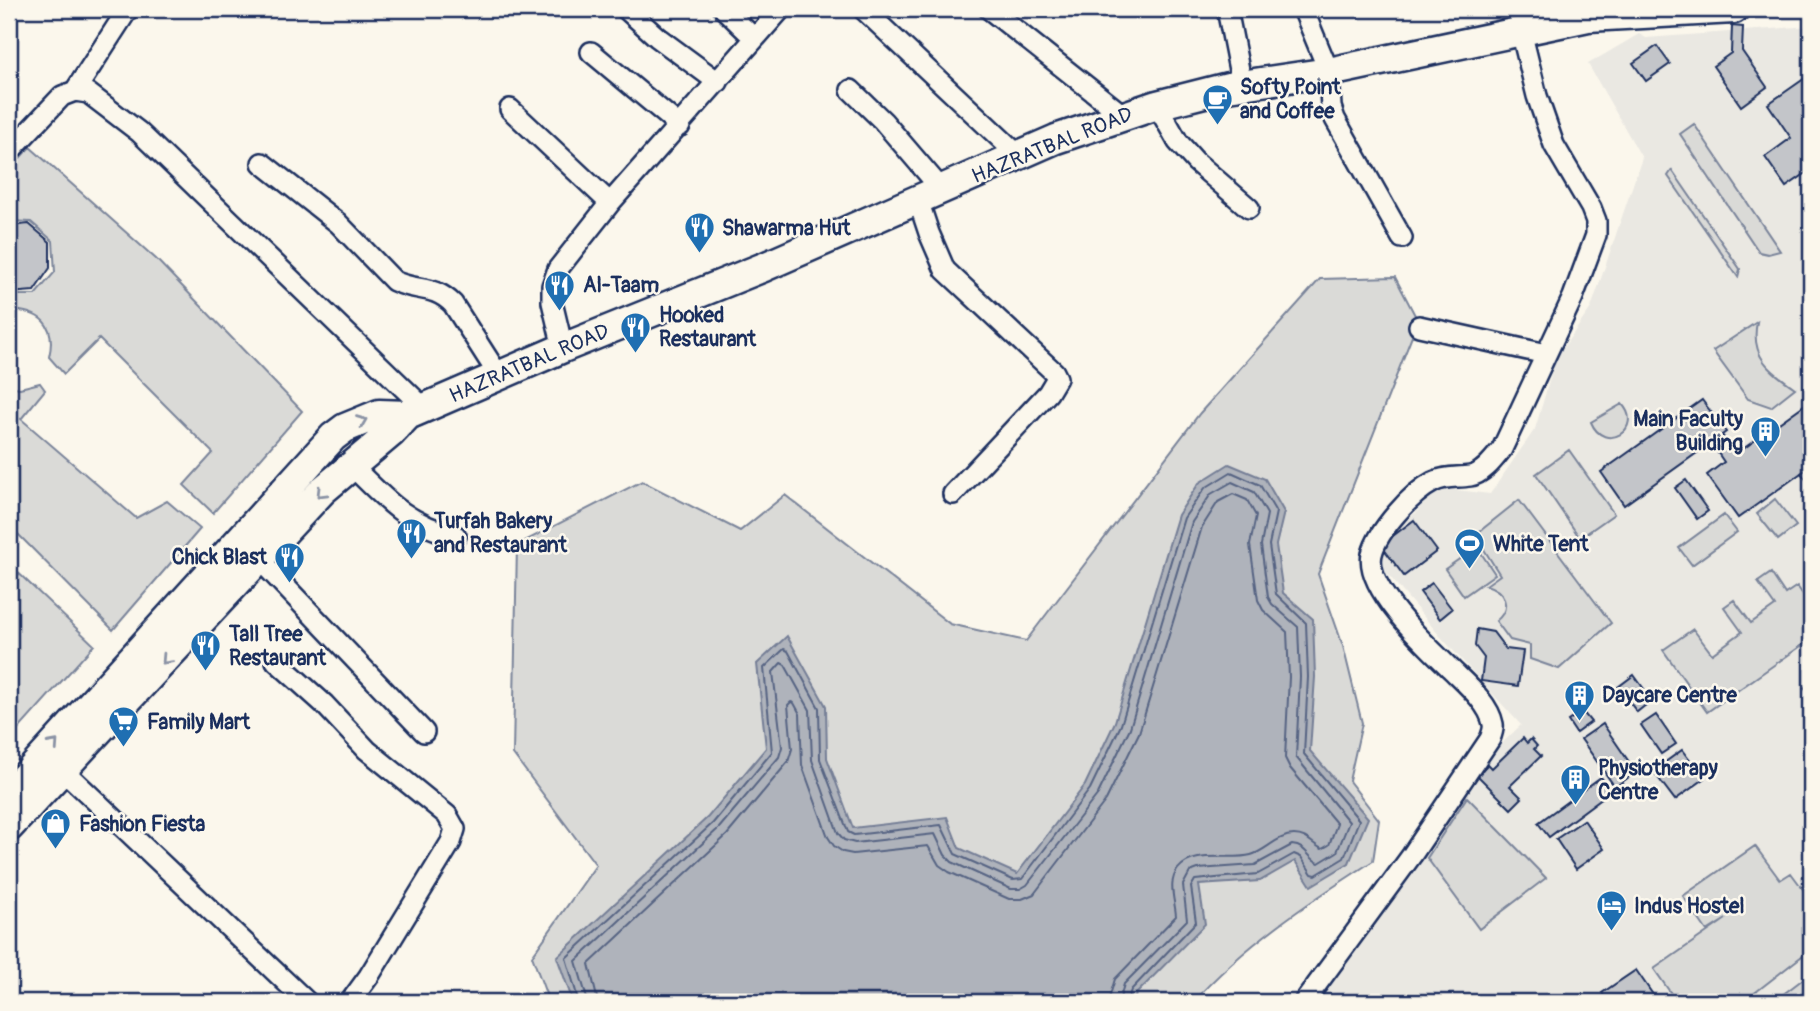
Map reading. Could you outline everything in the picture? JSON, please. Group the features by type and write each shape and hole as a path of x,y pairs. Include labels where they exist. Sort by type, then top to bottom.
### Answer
{"main road":[{"name":"HAZRATBAL ROAD","path":"9,794 333,437 345,428 379,414 416,411 764,267 1056,139 1157,104 1242,85 1329,72 1521,31 1586,13 1734,9"},
{"name":"HAZRATBAL ROAD","path":"9,827 323,490 416,411"}],"street":[{"path":"75,91 128,9"},
{"path":"626,9 657,37 718,82"},
{"path":"724,9 754,38"},
{"path":"563,348 552,302 554,276 610,203 782,9"},
{"path":"863,9 1018,155"},
{"path":"989,9 1124,116"},
{"path":"1227,9 1242,85"},
{"path":"1303,9 1329,72 1331,107 1335,120 1402,238"},
{"path":"1304,1002 1412,855 1493,731 1493,722 1470,688 1429,648 1394,607 1376,583 1371,567 1372,552 1397,513 1415,494 1434,481 1453,476 1472,476 1487,466 1502,449 1585,271 1595,242 1596,222 1591,208 1553,145 1537,96 1521,31"},
{"path":"591,52 680,126"},
{"path":"851,90 883,121 930,195 929,233 945,270 1054,372 1056,378 1048,393 953,494"},
{"path":"9,152 61,96 75,91 88,93 139,132 416,411"},
{"path":"1157,104 1178,142 1196,162 1249,208"},
{"path":"510,109 610,203"},
{"path":"262,163 338,223 394,281 406,286 425,287 446,297 499,376"},
{"path":"1419,326 1546,354"},
{"path":"352,466 387,501 407,515 430,530 456,536"},
{"path":"259,559 424,732"},
{"path":"276,661 324,704 368,750 447,815 455,829 451,842 369,976 350,1002"},
{"path":"63,770 307,1002"}],"shaded area":[{"path":"1811,26 1811,1002 1311,1002 1465,779 1521,725 1440,636 1386,572 1377,557 1398,525 1417,512 1432,487 1490,494 1535,429 1556,358 1591,308 1642,158 1588,64 1639,34 1646,38"},
{"path":"1694,124 1780,251 1768,254 1759,252 1680,134"},
{"path":"30,147 156,259 302,411 213,513 184,485 213,453 99,339 64,374 49,357 50,336 44,321 29,313 9,310 17,295 35,295 55,272 53,241 31,222 9,221 9,170"},
{"path":"1672,170 1740,269 1738,277 1668,176"},
{"path":"1395,277 1418,321 1318,574 1343,646 1362,723 1349,781 1379,820 1373,861 1255,943 1193,1002 549,1002 532,956 596,865 513,754 517,545 642,481 740,531 785,495 950,624 1026,641 1200,413 1320,279"},
{"path":"1757,322 1756,344 1759,353 1777,375 1795,388 1771,407 1748,399 1713,351"},
{"path":"40,383 45,390 21,419 136,518 167,501 200,529 113,630 9,525 9,386 20,388"},
{"path":"1622,404 1628,413 1629,422 1626,429 1613,437 1597,431 1591,422"},
{"path":"1569,450 1614,514 1580,538 1536,474"},
{"path":"1775,499 1796,526 1778,540 1757,514"},
{"path":"1519,500 1611,623 1559,669 1530,659 1530,645 1510,640 1496,621 1504,610 1502,595 1486,585 1500,575 1475,535"},
{"path":"1724,515 1737,532 1692,565 1679,548"},
{"name":"White Tent","path":"1477,547 1495,574 1464,596 1445,569"},
{"path":"9,564 94,645 9,740"},
{"path":"1771,573 1785,594 1797,586 1811,606 1811,639 1707,712 1663,650 1693,629 1712,654 1742,632 1724,607 1734,600 1751,623 1775,606 1758,582"},
{"path":"1467,797 1546,878 1479,929 1427,858"},
{"path":"1755,846 1780,880 1791,873 1811,900 1811,949 1743,1002 1677,1002 1654,969 1726,919 1707,931 1683,896"},
{"path":"1811,973 1811,1002 1773,1002"}],"water":[{"path":"1229,464 1265,479 1284,512 1276,545 1283,593 1313,619 1315,677 1310,751 1368,818 1349,863 1311,886 1295,861 1260,881 1199,885 1205,924 1136,994 1134,1002 573,1002 557,957 708,817 766,748 757,664 787,636 826,706 827,758 853,828 947,817 959,848 1017,874 1085,785 1115,722 1178,515 1199,483"}],"building":[{"path":"1732,26 1743,27 1742,51 1767,87 1741,106 1713,66 1731,53"},
{"path":"1657,46 1670,64 1646,81 1633,63"},
{"path":"1811,74 1811,177 1808,172 1786,187 1765,157 1791,138 1768,104"},
{"path":"29,224 50,242 50,268 34,291 9,293 9,226"},
{"name":"Main Faculty Building","path":"1702,400 1726,432 1722,435 1736,454 1811,400 1811,466 1738,518 1707,475 1724,462 1711,443 1624,505 1601,472"},
{"path":"1811,466 1811,486 1801,473"},
{"path":"1686,480 1708,511 1697,519 1675,488"},
{"path":"1414,520 1437,551 1404,576 1381,545"},
{"path":"1432,583 1452,609 1440,619 1420,592"},
{"path":"1477,629 1493,632 1506,649 1523,651 1518,686 1481,681 1484,658 1475,646"},
{"path":"1634,675 1652,700 1637,712 1618,687"},
{"path":"1811,682 1811,696 1804,688"},
{"name":"Daycare Centre","path":"1582,711 1591,722 1576,733 1568,721"},
{"path":"1656,715 1676,744 1661,754 1641,725"},
{"path":"1603,724 1636,772 1615,787 1581,739"},
{"path":"1523,738 1527,743 1531,739 1537,746 1534,749 1541,756 1510,786 1522,798 1511,809 1477,775 1488,764 1492,768"},
{"path":"1682,750 1704,779 1675,800 1653,771"},
{"name":"Physiotherapy Centre","path":"1601,777 1611,791 1549,837 1538,823"},
{"path":"1584,820 1604,849 1576,869 1556,839"},
{"path":"1636,970 1658,1002 1609,1002 1602,993"}],"place":[{"name":"Softy Point and Coffee","path":"1217,126"},
{"name":"Shawarma Hut","path":"699,255"},
{"name":"Al-Taam","path":"560,312"},
{"name":"Hooked Restaurant","path":"636,354"},
{"name":"Main Faculty Building","path":"1766,458"},
{"name":"Turfah Bakery and Restaurant","path":"411,560"},
{"name":"White Tent","path":"1470,571"},
{"name":"Chick Blast","path":"290,584"},
{"name":"Tall Tree Restaurant","path":"206,673"},
{"name":"Daycare Centre","path":"1579,722"},
{"name":"Family Mart","path":"124,749"},
{"name":"Physiotherapy Centre","path":"1575,807"},
{"name":"Fashion Fiesta","path":"56,851"},
{"name":"Indus Hostel","path":"1611,933"}]}
